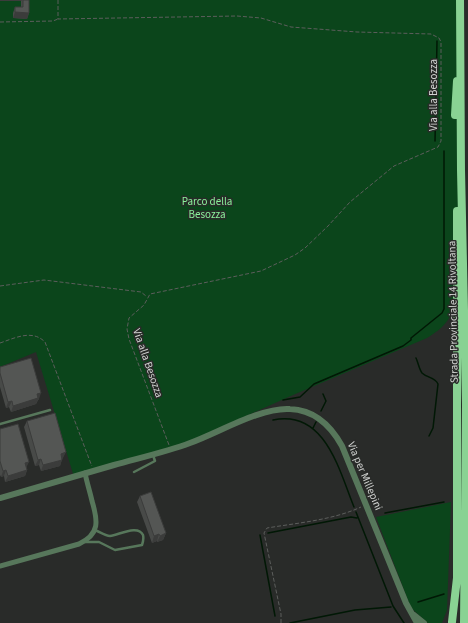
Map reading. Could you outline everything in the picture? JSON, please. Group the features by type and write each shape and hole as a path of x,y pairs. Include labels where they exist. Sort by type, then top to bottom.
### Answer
{"highway":[{"name":"Strada Provinciale 14 Rivoltana","path":"460,0 461,170 466,404 464,623"},
{"path":"452,622 457,578 455,93 461,45"}],"street":[{"name":"Via per Millepini","path":"0,498 190,443 270,411 284,409 299,410 318,418 334,432 345,451 409,610 417,623"},
{"path":"0,566 79,544 89,539 95,530 97,523 85,473"},
{"name":"Via per Millepini","path":"409,610 424,623"}],"lane":[{"path":"0,424 50,410"},
{"path":"134,472 155,461 152,455"},
{"path":"84,542 99,542 115,550 142,545 144,541 143,535 140,531 135,529 108,536 95,530"}],"path":[{"path":"0,22 53,21 58,19 58,0"},
{"name":"Via alla Besozza","path":"58,19 237,16 261,18 291,27 357,32 431,34 439,38 441,42 441,141 438,147 394,166 350,202 328,226 305,248 295,255 261,271 150,294 144,305 130,318 127,329 129,339 167,450"},
{"path":"0,286 44,280 141,292 147,297"},
{"path":"0,343 27,335 37,336 45,342 91,464"},
{"path":"281,623 281,614 264,533 267,528 310,521 351,511 367,504"}],"green space":[{"name":"Parco della Besozza","path":"0,0 460,0 462,244 452,312 448,321 427,338 293,395 179,446 74,477 36,352 0,367"},
{"path":"451,502 447,610 442,623 428,623 411,608 376,517"}],"building":[{"path":"23,0 29,0 29,13 15,12 15,7 23,7"},
{"path":"31,358 41,393 37,394 38,398 13,406 12,401 8,402 0,373 0,367"},
{"path":"55,413 66,452 61,454 62,460 43,465 41,459 38,460 27,421"},
{"path":"18,424 29,462 25,463 27,470 8,476 6,470 3,471 0,461 0,429"},
{"path":"151,492 166,533 160,536 159,534 154,536 140,496"}],"waterway":[{"path":"435,141 437,41"},
{"path":"283,400 300,397 314,384 403,346 442,313 444,309 444,151"},
{"path":"416,358 422,373 435,380 438,384 433,428 429,436"},
{"path":"321,411 326,401 323,394"},
{"path":"273,420 291,419 305,424 318,433 335,460 354,507"},
{"path":"313,428 316,422"},
{"path":"385,513 444,502"},
{"path":"356,512 393,606 404,623"},
{"path":"268,533 351,517 357,518"},
{"path":"260,535 275,616"},
{"path":"418,602 444,594"},
{"path":"290,623 355,610 391,607"}]}
